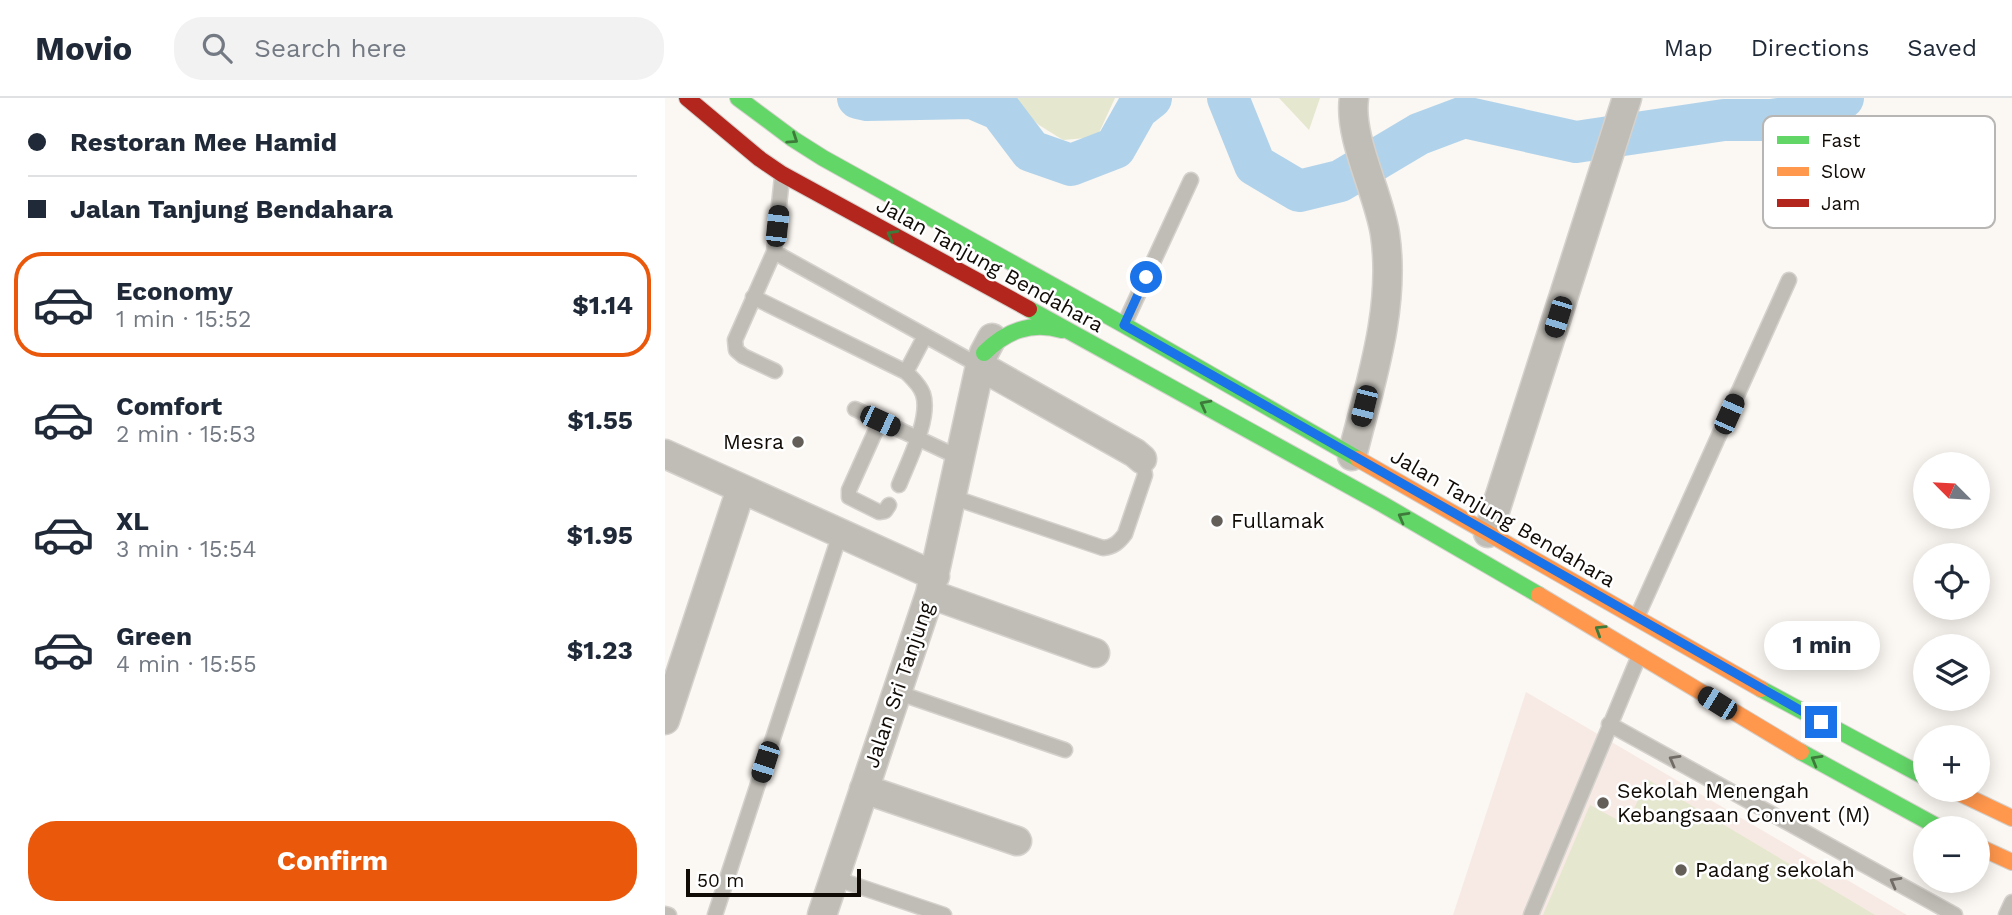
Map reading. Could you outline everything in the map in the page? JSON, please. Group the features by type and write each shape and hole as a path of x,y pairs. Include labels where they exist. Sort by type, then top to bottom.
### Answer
{"main road":[{"name":"Jalan Tanjung Bendahara","path":"687,98 759,159 782,174 1212,408 1507,576 1717,703 1916,816"},
{"name":"Jalan Tanjung Bendahara","path":"738,98 823,158 1124,325 1730,672 1913,771"},
{"path":"952,268 969,293"},
{"path":"982,349 1008,332 1024,327 1055,327 1070,333"},
{"path":"1978,802 2012,818"},
{"path":"1990,852 2012,862"}],"street":[{"path":"1488,533 1627,98"},
{"path":"1352,456 1386,309 1388,265 1385,231 1370,183 1354,109"},
{"path":"1028,273 982,349 933,585 1094,653"},
{"path":"982,349 1142,459"},
{"name":"Jalan Sri Tanjung","path":"665,454 840,534 933,585 822,915"},
{"path":"665,720 741,489"},
{"path":"864,789 1017,841"}],"lane":[{"path":"775,371 743,356 736,350 735,340 774,252 782,174"},
{"path":"1124,325 1191,180"},
{"path":"774,252 925,336 982,349"},
{"path":"1636,618 1789,280"},
{"path":"753,298 906,372 917,383 923,393 925,407 918,439 899,485"},
{"path":"906,372 925,336"},
{"path":"855,409 960,458"},
{"path":"880,421 849,490 849,497 879,512 885,511 889,505"},
{"path":"952,497 1103,548 1112,547 1125,534 1145,475 1142,459"},
{"path":"715,915 840,534"},
{"path":"1531,915 1639,655"},
{"path":"897,692 1065,750"},
{"path":"1609,724 1955,915"},
{"path":"834,878 944,915"},
{"path":"2006,915 2012,902"}],"shaded area":[{"name":"Sekolah Menengah Kebangsaan Convent (M)","path":"1526,692 1907,915 1453,915"}],"green space":[{"path":"1008,98 1115,98 1097,137 1063,140 1039,125"},
{"path":"1279,98 1320,98 1309,130"},
{"name":"Padang sekolah","path":"1647,779 1875,915 1543,915 1590,805 1627,825"}],"waterway":[{"path":"858,98 972,98 1000,110 1031,151 1071,165 1115,148 1137,109 1151,98"},
{"path":"1228,98 1255,165 1299,191 1340,181 1419,134 1464,117 1576,142 1724,120 1763,120"},
{"path":"1801,116 1823,113 1843,98"}],"traffic: fast":[{"path":"738,98 823,158 1358,459"},
{"path":"1029,309 1382,504 1539,595"},
{"path":"984,353 1001,339 1020,330 1040,327 1062,330"},
{"path":"1761,689 1913,771"},
{"path":"1801,752 1918,816"}],"traffic: slow":[{"path":"1358,459 1761,689"},
{"path":"1539,595 1801,752"},
{"path":"1978,802 2012,818"},
{"path":"1990,852 2012,862"}],"traffic: jam":[{"path":"687,98 782,174 1029,309"}],"place":[{"name":"Mesra","path":"798,442"},
{"name":"Fullamak","path":"1217,521"},
{"name":"Sekolah Menengah Kebangsaan Convent (M)","path":"1603,803"},
{"name":"Padang sekolah","path":"1681,870"}],"route":[{"path":"1146,277 1124,325 1821,722"}]}
